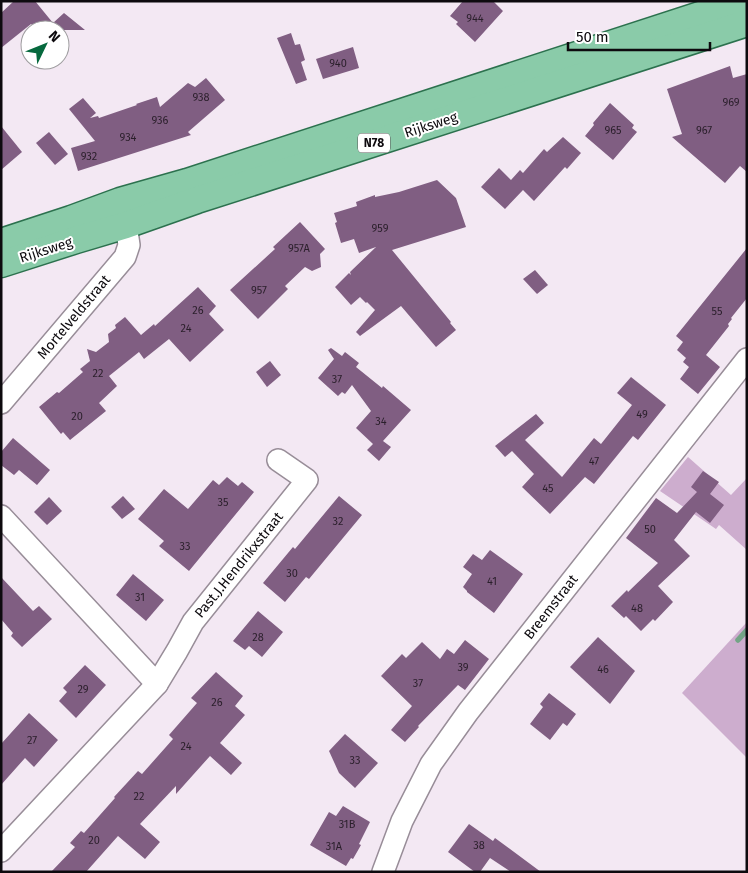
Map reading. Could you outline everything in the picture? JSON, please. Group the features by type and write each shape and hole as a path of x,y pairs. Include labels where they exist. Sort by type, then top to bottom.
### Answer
{"main road":[{"name":"Rijksweg","path":"1,242 120,201 196,179 744,1"},
{"name":"Rijksweg","path":"1,264 747,23"}],"street":[{"name":"Mortelveldstraat","path":"1,403 125,257 129,245 126,225"},
{"name":"Breemstraat","path":"383,872 402,821 431,764 468,712 747,359"},
{"name":"Past.J.Hendrikxstraat","path":"1,851 157,684 193,622 307,480 278,460"},
{"path":"1,516 157,684"}],"shaded area":[{"path":"688,457 731,495 747,478 747,550 719,525 716,529 660,491"},
{"path":"747,622 747,755 746,757 682,693"}],"building":[{"path":"14,1 35,1 51,20 20,20 20,33 1,48 1,13"},
{"path":"463,1 493,1 503,11 475,42 456,24 458,22 450,16"},
{"path":"64,13 85,30 70,30 70,20 56,20"},
{"path":"291,33 295,45 300,44 305,60 301,62 307,80 296,84 277,38"},
{"path":"353,47 359,68 323,79 316,59"},
{"path":"730,66 733,78 747,74 747,172 740,166 725,183 672,137 682,134 667,89"},
{"path":"206,78 225,100 188,132 191,135 78,171 71,148 95,141 69,109 83,98 96,113 90,118 98,116 99,118 157,97 160,107 188,83 195,87"},
{"path":"610,103 634,125 632,128 637,132 613,160 585,136"},
{"path":"1,126 22,152 1,170"},
{"path":"49,132 68,154 55,165 36,143"},
{"path":"563,137 581,153 567,169 565,167 534,201 523,190 505,209 481,187 499,168 511,180 520,170 523,173 544,149 547,152"},
{"path":"437,180 456,198 466,227 392,250 456,330 436,347 401,306 360,336 356,332 375,310 360,297 351,305 335,287 349,273 351,275 350,272 376,247 359,253 354,239 341,243 334,213 357,206 356,202 375,195 375,197 399,192"},
{"path":"300,222 325,249 320,254 321,267 312,271 305,267 285,286 288,289 258,319 230,290 275,249 273,247"},
{"path":"747,248 747,298 731,318 729,326 706,355 720,367 698,394 680,379 689,367 683,362 686,358 677,350 683,342 676,336"},
{"path":"535,270 548,285 537,294 523,279"},
{"path":"198,287 216,306 209,314 224,330 190,362 169,339 144,359 139,352 109,376 117,386 99,403 106,411 70,440 63,432 61,434 39,407 83,372 80,369 90,361 87,349 96,352 109,342 108,334 125,317 141,335 154,324 155,326"},
{"path":"331,348 342,356 345,352 359,363 356,367 382,388 383,386 411,410 383,441 391,447 379,461 367,450 373,444 356,428 371,411 352,385 345,394 342,392 338,396 318,378 334,359 328,350"},
{"path":"270,361 281,375 267,387 256,372"},
{"path":"631,377 666,405 638,440 633,436 594,484 585,477 550,514 522,487 534,474 512,451 505,457 495,446 536,414 544,423 525,440 562,477 594,438 601,444 632,405 617,393"},
{"path":"13,438 50,470 37,485 19,470 14,475 1,465 1,452"},
{"path":"703,471 719,482 710,494 724,505 710,523 696,512 674,540 690,556 658,586 673,602 655,621 653,619 641,631 626,616 624,618 611,606 658,563 626,538 656,498 677,513 697,492 691,487"},
{"path":"227,477 238,486 242,482 254,492 189,571 159,546 164,541 138,519 164,489 188,509 213,480 219,485"},
{"path":"123,496 135,509 122,519 111,507"},
{"path":"339,496 362,515 309,579 306,577 285,602 263,583 293,547 295,549"},
{"path":"49,497 62,511 47,525 34,512"},
{"path":"490,550 523,574 494,613 463,587 472,574 463,567 473,554 482,560"},
{"path":"133,574 164,600 146,621 116,595"},
{"path":"1,577 33,611 39,606 52,619 22,647 11,636 13,633 1,619"},
{"path":"258,611 283,632 262,657 249,646 245,650 233,641"},
{"path":"598,637 635,671 610,704 570,667"},
{"path":"465,640 489,659 465,690 458,685 405,742 391,730 412,706 381,676 402,654 406,658 422,642 440,659 447,649 454,654"},
{"path":"85,665 106,685 76,718 59,701 67,692 63,688"},
{"path":"216,672 243,696 235,706 245,715 220,743 242,763 231,775 210,756 176,794 176,786 140,824 160,842 145,859 118,836 86,872 51,872 75,847 70,843 81,831 84,833 138,771 142,774 173,739 169,735 197,703 191,698"},
{"path":"549,693 576,714 567,726 563,723 550,740 530,724 543,707 540,704"},
{"path":"29,713 58,740 34,767 25,758 1,785 1,744"},
{"path":"345,734 378,763 355,788 339,773 329,751"},
{"path":"343,806 370,822 359,844 361,845 353,859 351,858 346,866 310,845 329,812 336,816"},
{"path":"469,824 493,841 495,838 541,872 511,872 490,858 480,872 475,872 448,852"}],"waterway":[{"path":"738,640 747,630"}]}
